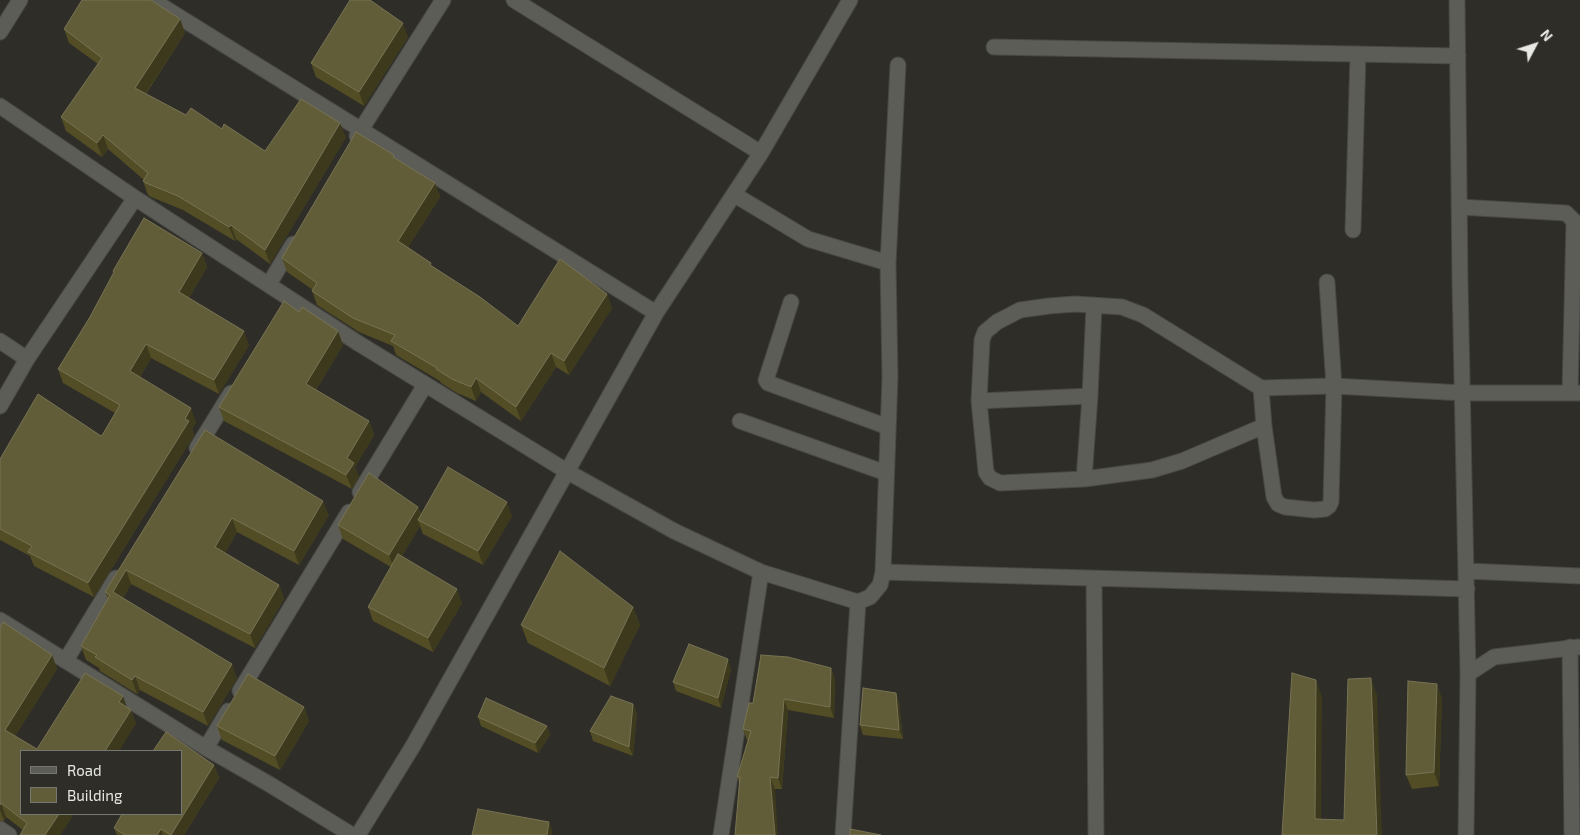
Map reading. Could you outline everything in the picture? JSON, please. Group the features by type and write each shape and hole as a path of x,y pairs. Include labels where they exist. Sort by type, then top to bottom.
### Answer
{"street":[{"path":"0,32 20,0"},
{"path":"152,0 656,313"},
{"path":"352,145 443,0"},
{"path":"514,0 761,153"},
{"path":"358,835 413,746 656,313 735,195 850,0"},
{"path":"1457,0 1468,674 1466,835"},
{"path":"994,47 1458,56"},
{"path":"1353,230 1358,54"},
{"path":"0,106 135,198 269,284 287,302 568,472 674,531 761,572 858,602 870,597 880,585 883,572 890,377 888,263 898,65"},
{"path":"735,195 808,239 888,263"},
{"path":"0,406 27,359 135,198"},
{"path":"1264,426 1175,463 1152,470 1084,479 1000,483 990,478 986,472 979,401 982,340 985,332 997,322 1020,310 1049,306 1094,305 1122,307 1143,315 1261,388 1334,386 1462,393 1575,393 1574,221 1566,213 1459,208"},
{"path":"269,284 298,235"},
{"path":"1261,388 1264,426 1274,497 1278,504 1285,507 1314,510 1325,509 1330,506 1331,502 1334,386 1327,282"},
{"path":"791,302 766,380 768,383 888,427"},
{"path":"1084,479 1094,305"},
{"path":"0,341 27,359"},
{"path":"190,458 237,382"},
{"path":"206,748 425,385"},
{"path":"979,401 1090,396"},
{"path":"740,421 886,474"},
{"path":"66,660 123,567"},
{"path":"1466,571 1580,576"},
{"path":"721,835 734,739 761,572"},
{"path":"883,572 1467,589"},
{"path":"1094,578 1096,835"},
{"path":"843,835 858,602"},
{"path":"0,620 206,748 352,835"},
{"path":"1468,674 1494,657 1575,647 1576,818 1572,835"},
{"path":"0,829 9,835"}],"building":[{"path":"82,0 151,0 180,19 135,88 186,115 191,108 222,129 224,124 265,151 301,99 340,123 265,250 231,225 229,227 178,196 146,183 143,181 148,173 103,135 97,143 61,117 102,58 64,29"},
{"path":"350,0 370,0 403,23 359,92 311,63"},
{"path":"356,132 435,183 398,241 431,263 430,265 480,297 518,326 560,259 607,294 564,361 551,353 516,407 476,378 471,387 452,379 391,341 395,335 353,318 312,291 317,283 282,258"},
{"path":"144,218 202,253 179,292 244,331 214,380 146,344 130,371 191,408 185,419 189,421 88,583 28,552 32,546 0,529 0,459 38,394 101,436 103,434 120,405 58,369 90,317 113,271"},
{"path":"284,301 299,312 302,307 338,331 306,384 369,421 347,458 354,463 346,475 219,407"},
{"path":"205,430 323,501 294,551 232,518 215,547 279,585 250,634 126,570 113,592 232,664 203,712 135,676 132,680 81,646 110,595 105,592"},
{"path":"448,467 507,502 478,551 418,520"},
{"path":"369,473 418,507 389,555 338,525"},
{"path":"560,551 633,607 604,668 521,625"},
{"path":"398,554 457,589 428,638 368,607"},
{"path":"3,622 52,655 5,730 37,749 85,673 123,696 119,702 131,710 106,750 20,750 20,815 58,815 45,835 20,835 27,823 1,803 0,805 0,627"},
{"path":"689,644 728,659 718,698 673,682"},
{"path":"761,655 788,657 831,668 830,707 784,699 778,778 770,777 775,835 735,835 740,777 737,777 751,731 743,729 749,703 753,703"},
{"path":"1292,673 1316,680 1315,819 1344,820 1348,679 1371,678 1377,835 1282,835"},
{"path":"248,674 304,707 275,756 217,726"},
{"path":"1408,681 1437,684 1434,772 1406,775"},
{"path":"863,688 896,693 899,730 860,725"},
{"path":"611,696 633,704 629,747 590,731"},
{"path":"486,698 547,726 535,743 478,717"},
{"path":"166,732 214,765 171,835 161,829 157,835 125,835 114,828 121,815 182,815 182,750 154,750"},
{"path":"478,809 549,822 547,835 472,835"},
{"path":"850,829 881,835 850,835"}]}
